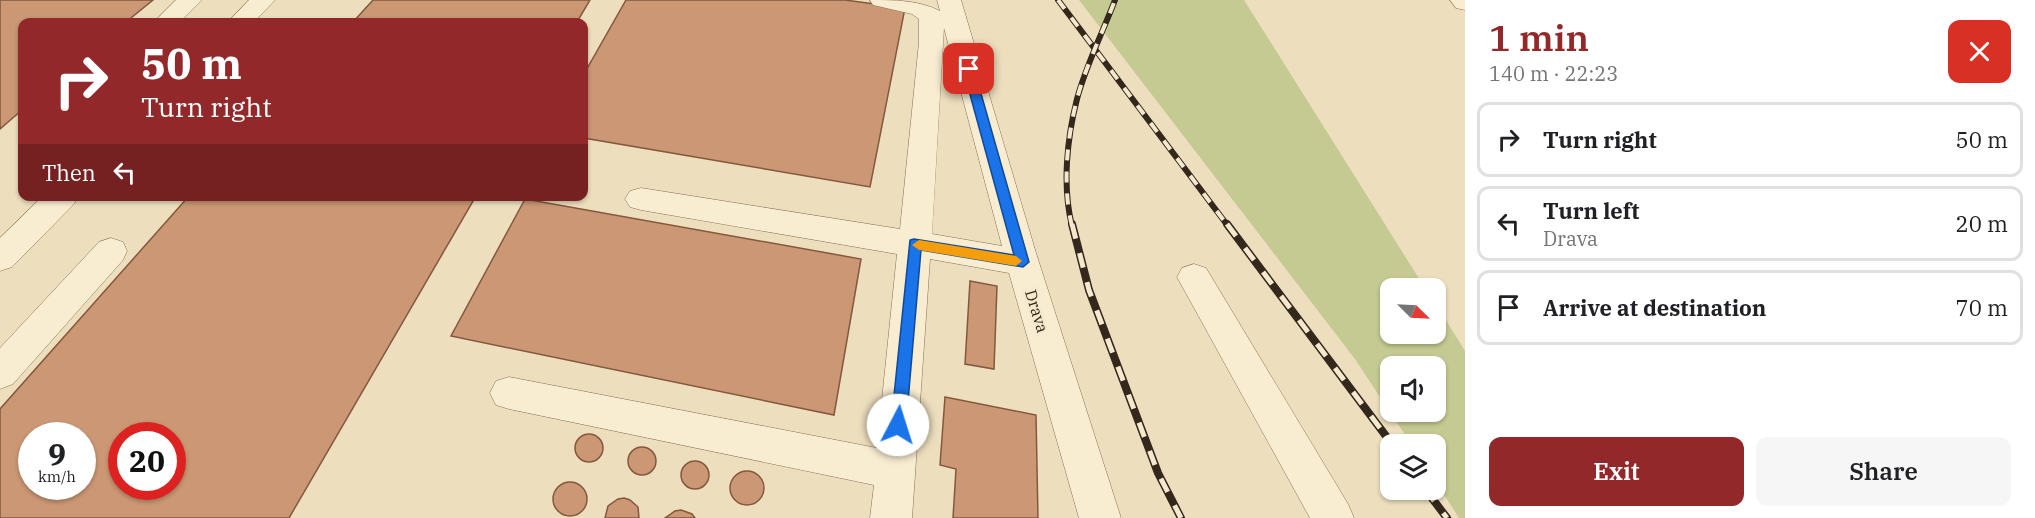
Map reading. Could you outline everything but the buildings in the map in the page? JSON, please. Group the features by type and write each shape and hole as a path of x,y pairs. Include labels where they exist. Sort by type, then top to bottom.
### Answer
{"street":[{"path":"170,18 190,0"},
{"path":"244,18 263,0"},
{"path":"882,0 920,8 931,16 932,42 891,518"},
{"name":"Drava","path":"949,0 1023,262 1100,518"},
{"path":"1462,0 1465,3"},
{"path":"641,200 1023,262"},
{"path":"0,258 58,201"},
{"path":"0,373 111,252"},
{"path":"1194,277 1333,518"},
{"path":"510,393 894,470"}],"green space":[{"path":"1079,0 1244,0 1419,278 1380,278 1380,344 1446,344 1446,320 1465,351 1465,518 1459,518 1446,498 1446,434 1404,434 1397,422 1446,422 1446,356 1380,356 1380,397 1355,359"}],"railway":[{"path":"1058,0 1095,49"},
{"path":"1095,49 1115,0"},
{"path":"1072,226 1067,195 1068,146 1077,99 1095,49"},
{"path":"1095,49 1228,226"},
{"path":"1072,224 1089,290 1158,473 1181,518"},
{"path":"1227,224 1384,434"},
{"path":"1433,500 1447,518"}],"slow traffic":[{"path":"919,245 1016,261"}],"route":[{"path":"898,425 914,244 1023,262 969,69"}]}
